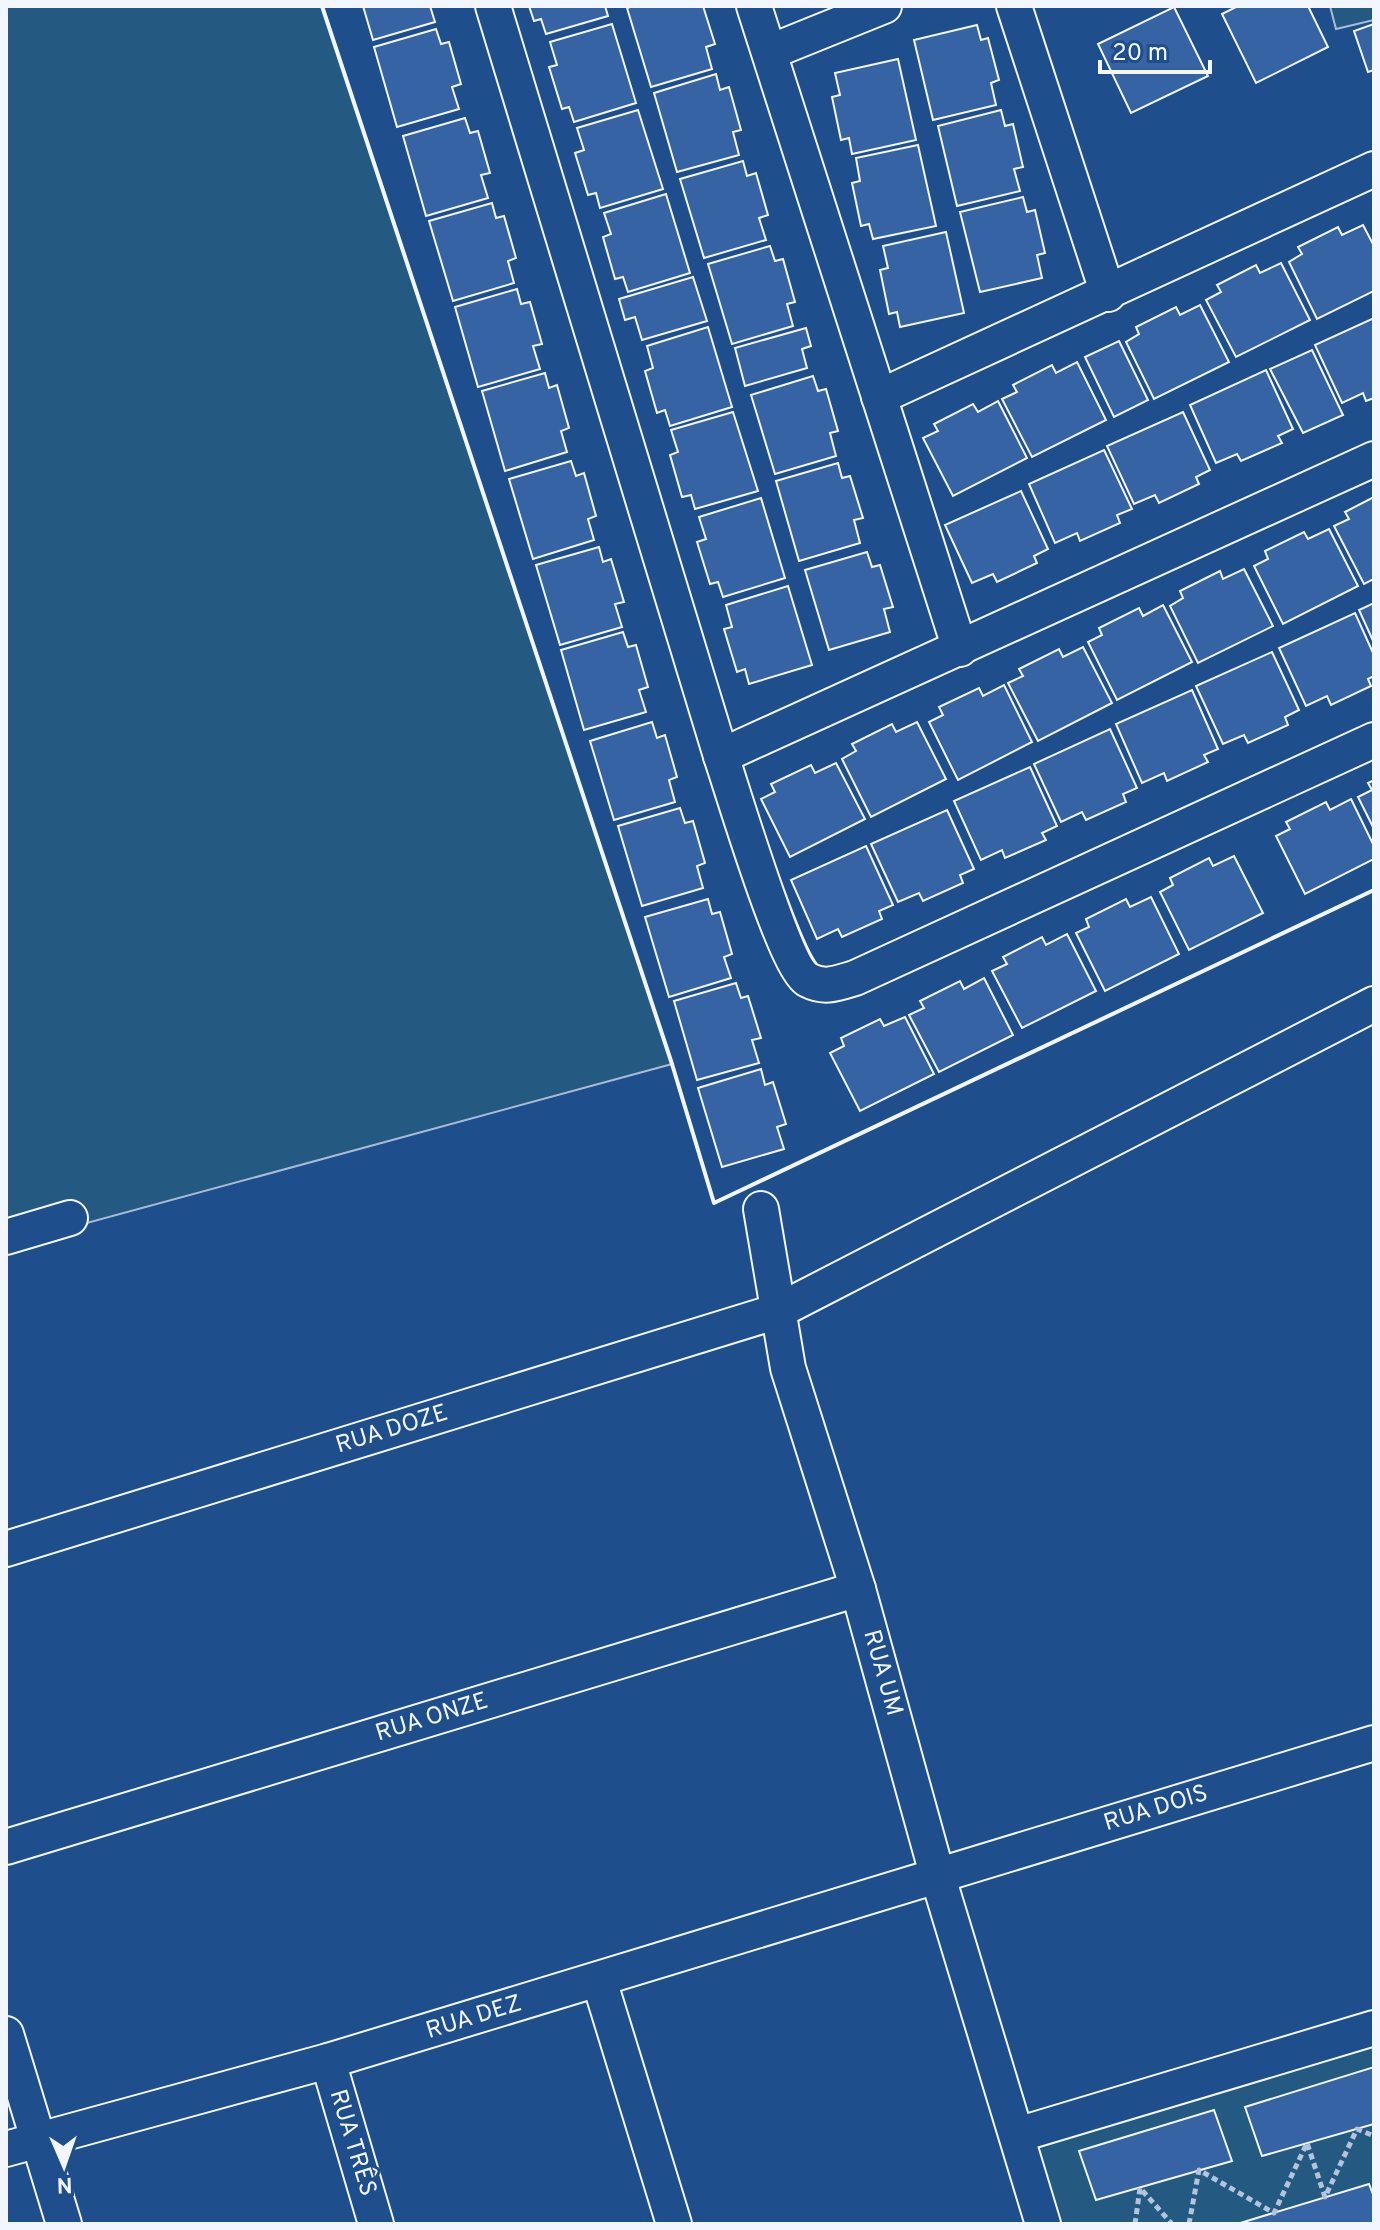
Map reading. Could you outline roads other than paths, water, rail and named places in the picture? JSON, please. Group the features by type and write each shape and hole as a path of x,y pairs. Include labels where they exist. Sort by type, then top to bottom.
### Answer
{"street":[{"path":"493,6 721,756 787,949 804,979 825,987 855,978 1374,740"},
{"path":"754,6 960,649"},
{"path":"770,52 884,6"},
{"path":"1014,6 1108,294"},
{"path":"879,397 1361,175 1374,144"},
{"path":"721,756 1374,459"},
{"name":"RUA DOZE","path":"6,1549 778,1311 1374,1004"},
{"name":"RUA UM","path":"761,1209 778,1311 802,1418 858,1589 937,1874 1043,2224"},
{"path":"6,1237 70,1218"},
{"name":"RUA ONZE","path":"6,1847 858,1589"},
{"name":"RUA DOIS","path":"937,1874 1374,1743"},
{"name":"RUA DEZ","path":"21,2144 328,2061 937,1874"},
{"path":"599,1980 674,2224"},
{"path":"1017,2135 1374,2028"},
{"path":"6,2034 21,2144 64,2224"},
{"name":"RUA TRÊS","path":"328,2061 376,2224"}]}
